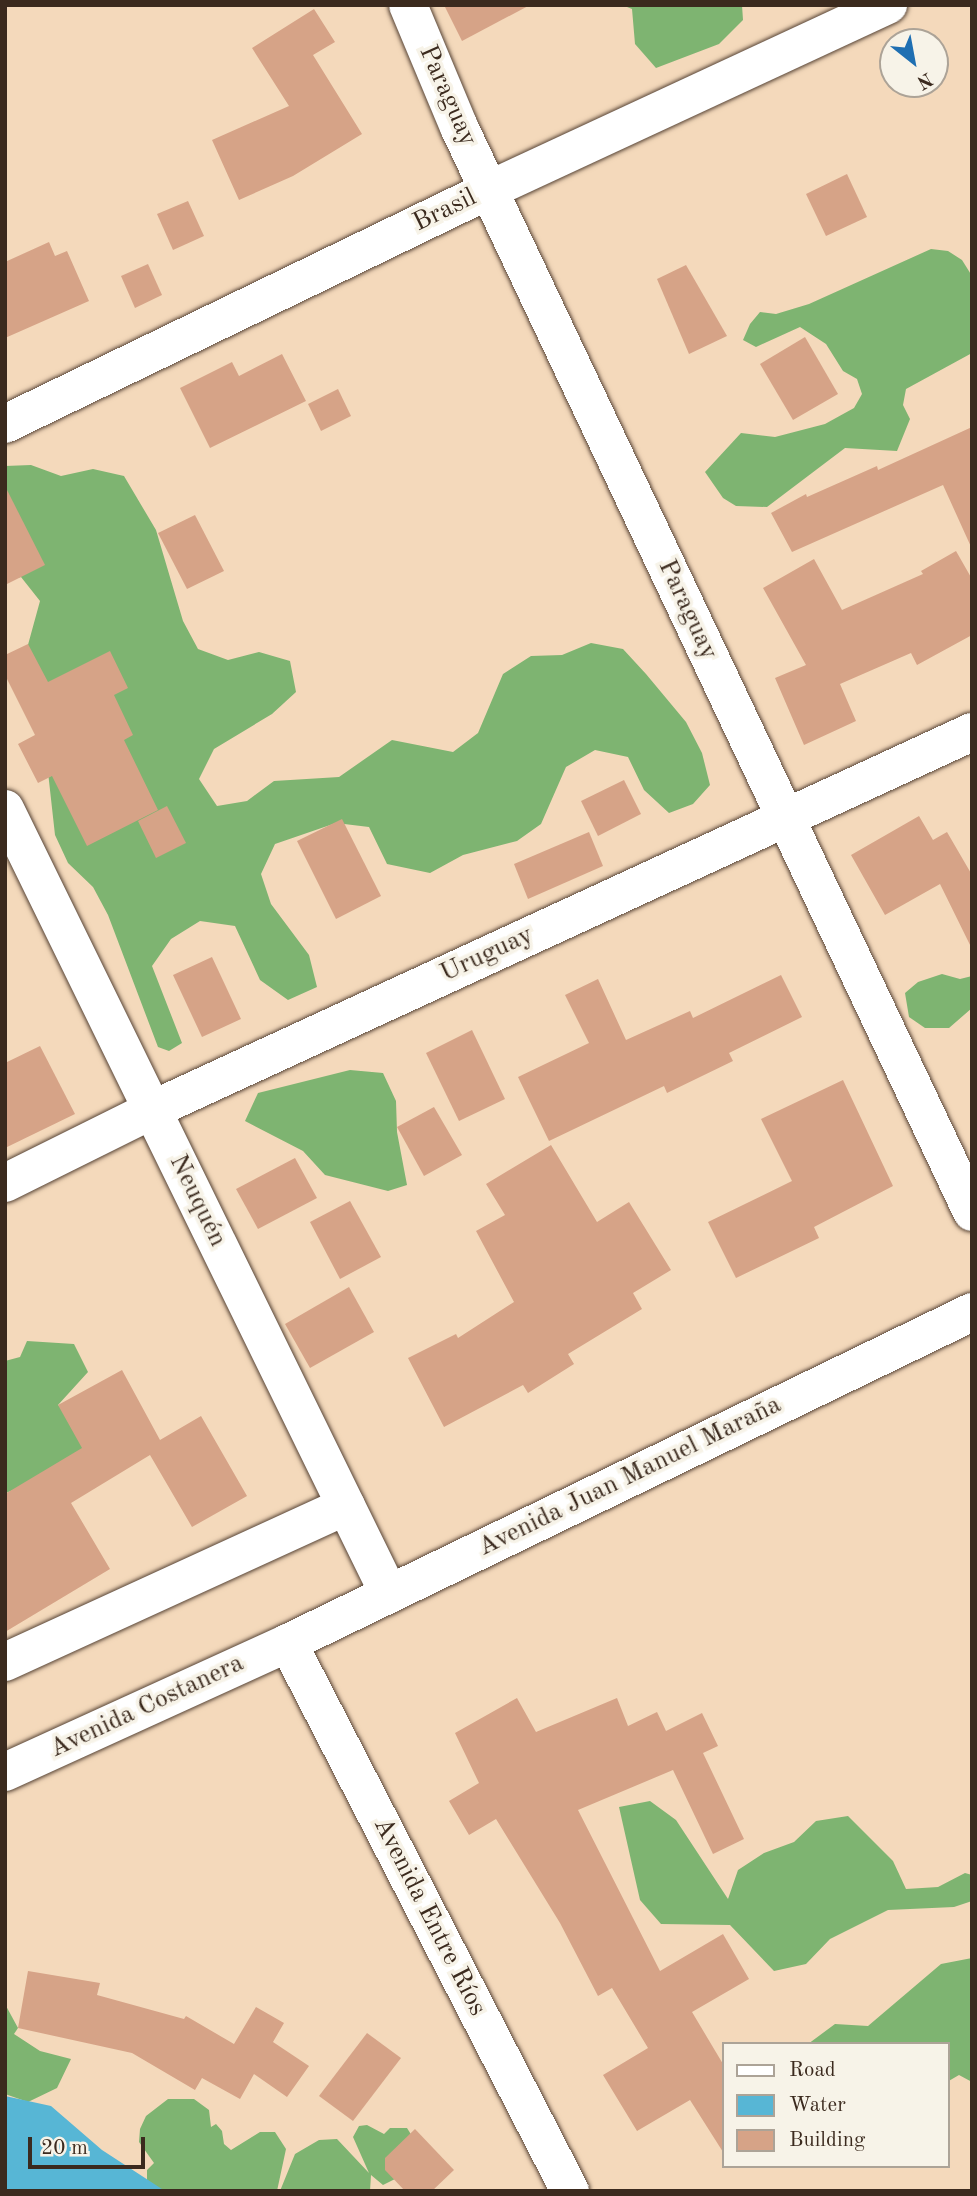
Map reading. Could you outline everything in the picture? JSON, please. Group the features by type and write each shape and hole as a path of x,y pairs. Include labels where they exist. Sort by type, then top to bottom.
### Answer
{"street":[{"name":"Paraguay","path":"408,5 489,190 972,1212"},
{"name":"Brasil","path":"5,424 489,190 888,5"},
{"name":"Uruguay","path":"5,1183 152,1110 972,732"},
{"name":"Neuquén","path":"5,809 389,1594"},
{"name":"Avenida Juan Manuel Maraña","path":"288,1643 972,1312"},
{"path":"5,1662 346,1506"},
{"name":"Avenida Costanera","path":"5,1772 288,1643"},
{"name":"Avenida Entre Ríos","path":"288,1643 570,2191"}],"green space":[{"path":"622,5 742,5 743,20 719,44 656,68 635,44 632,9"},
{"path":"931,249 948,251 962,260 972,276 972,353 906,389 903,405 910,419 897,451 845,448 767,507 736,506 723,498 705,472 741,433 775,437 825,424 854,408 862,394 857,379 843,371 826,344 800,327 756,347 743,340 750,324 760,312 776,314 809,304"},
{"path":"31,465 61,476 93,469 124,476 156,530 183,621 198,649 228,660 259,652 290,661 296,692 272,714 214,749 199,779 217,806 247,801 274,781 339,777 392,740 453,752 478,733 503,674 531,656 562,655 591,643 623,649 646,674 686,722 702,753 710,785 693,804 669,813 644,790 628,757 595,750 566,767 541,824 517,841 463,855 430,873 387,864 369,827 336,823 275,844 261,874 271,904 309,955 317,987 288,1000 260,980 235,926 200,921 171,939 152,966 182,1043 169,1051 158,1047 108,915 93,887 68,863 55,835 48,772 62,707 23,663 40,601 21,577 5,581 5,466"},
{"path":"942,974 960,979 972,976 972,1008 949,1028 925,1028 909,1017 905,993 918,982"},
{"path":"350,1070 383,1073 396,1101 397,1132 407,1185 388,1191 325,1175 303,1151 245,1121 258,1093"},
{"path":"27,1341 74,1344 88,1372 58,1405 88,1430 80,1461 6,1493 5,1502 5,1361 20,1357"},
{"path":"650,1801 676,1820 728,1899 738,1870 764,1853 794,1842 816,1821 848,1816 893,1861 906,1889 938,1887 965,1873 972,1875 972,1901 954,1907 888,1910 830,1939 806,1964 774,1971 730,1925 661,1924 640,1900 619,1807"},
{"path":"972,1958 972,2082 959,2075 949,2081 949,2042 811,2042 835,2024 868,2026 941,1964"},
{"path":"5,2004 18,2028 14,2034 40,2051 71,2059 57,2088 28,2102 5,2094"},
{"path":"168,2099 194,2099 209,2110 211,2127 216,2124 222,2131 224,2144 231,2150 260,2132 275,2132 286,2149 277,2191 147,2189 147,2170 154,2163 139,2142 140,2129 146,2116"},
{"path":"367,2125 384,2134 390,2128 407,2128 412,2136 399,2177 383,2185 371,2175 370,2191 280,2191 295,2154 319,2140 337,2139 369,2173 353,2137 359,2126"}],"water":[{"path":"5,2096 51,2106 102,2150 165,2191 5,2191"}],"building":[{"path":"444,5 530,5 462,41"},
{"path":"314,9 335,42 313,55 362,134 293,176 239,200 212,140 289,106 252,48"},
{"path":"847,174 867,217 826,236 806,194"},
{"path":"188,201 204,236 173,250 157,214"},
{"path":"49,242 55,256 67,251 89,301 5,338 5,262"},
{"path":"148,264 162,295 135,308 121,276"},
{"path":"686,265 727,336 689,354 657,279"},
{"path":"805,337 838,394 793,420 760,364"},
{"path":"282,354 306,401 210,448 180,388 232,362 239,376"},
{"path":"338,389 351,416 321,431 308,404"},
{"path":"972,427 972,549 943,485 792,552 771,513 806,494 807,497 877,466 878,470"},
{"path":"5,486 45,565 5,585"},
{"path":"195,515 224,571 187,589 158,533"},
{"path":"956,551 972,579 972,635 917,665 911,653 840,684 856,721 804,745 775,678 806,665 763,588 814,559 842,610 923,574 921,571"},
{"path":"28,644 48,682 110,651 128,688 114,695 133,735 124,740 158,810 87,846 52,776 38,783 18,744 35,735 5,675 5,655"},
{"path":"624,780 641,814 598,836 581,801"},
{"path":"167,806 186,843 156,858 138,821"},
{"path":"919,816 933,840 947,832 972,875 972,949 940,884 885,915 851,855"},
{"path":"342,819 381,896 336,919 297,841"},
{"path":"589,832 603,866 528,899 514,864"},
{"path":"212,957 241,1019 202,1037 173,975"},
{"path":"781,975 802,1017 729,1053 733,1061 667,1093 664,1086 549,1141 518,1077 589,1043 565,995 598,979 626,1040 690,1011 693,1018"},
{"path":"472,1030 505,1099 459,1121 426,1053"},
{"path":"40,1046 75,1114 5,1148 5,1063"},
{"path":"843,1080 893,1186 814,1227 819,1238 736,1278 708,1222 792,1181 761,1119"},
{"path":"434,1107 462,1155 424,1176 397,1127"},
{"path":"551,1145 597,1222 629,1202 671,1270 633,1293 642,1309 568,1354 574,1364 528,1393 523,1385 444,1427 408,1358 456,1334 458,1338 514,1302 476,1231 505,1215 486,1184"},
{"path":"295,1158 317,1198 258,1229 236,1189"},
{"path":"350,1201 381,1257 340,1279 310,1222"},
{"path":"349,1287 374,1332 310,1368 285,1324"},
{"path":"122,1370 160,1440 201,1416 247,1496 192,1527 150,1455 71,1503 110,1569 5,1632 5,1494 82,1448 58,1405"},
{"path":"517,1698 536,1732 617,1698 628,1726 657,1712 666,1731 702,1713 718,1746 703,1753 744,1839 713,1854 673,1770 578,1810 660,1971 723,1934 749,1979 692,2012 722,2062 722,2150 690,2100 637,2131 603,2075 648,2048 612,1988 598,1996 560,1923 496,1819 469,1835 449,1801 479,1783 455,1733"},
{"path":"28,1971 100,1983 97,1995 184,2019 186,2016 234,2044 256,2007 284,2023 273,2042 309,2066 287,2097 254,2074 240,2099 202,2078 195,2090 132,2053 18,2028"},
{"path":"367,2033 401,2058 353,2121 319,2096"},
{"path":"415,2129 454,2170 432,2191 405,2191 385,2170 385,2158"}]}
